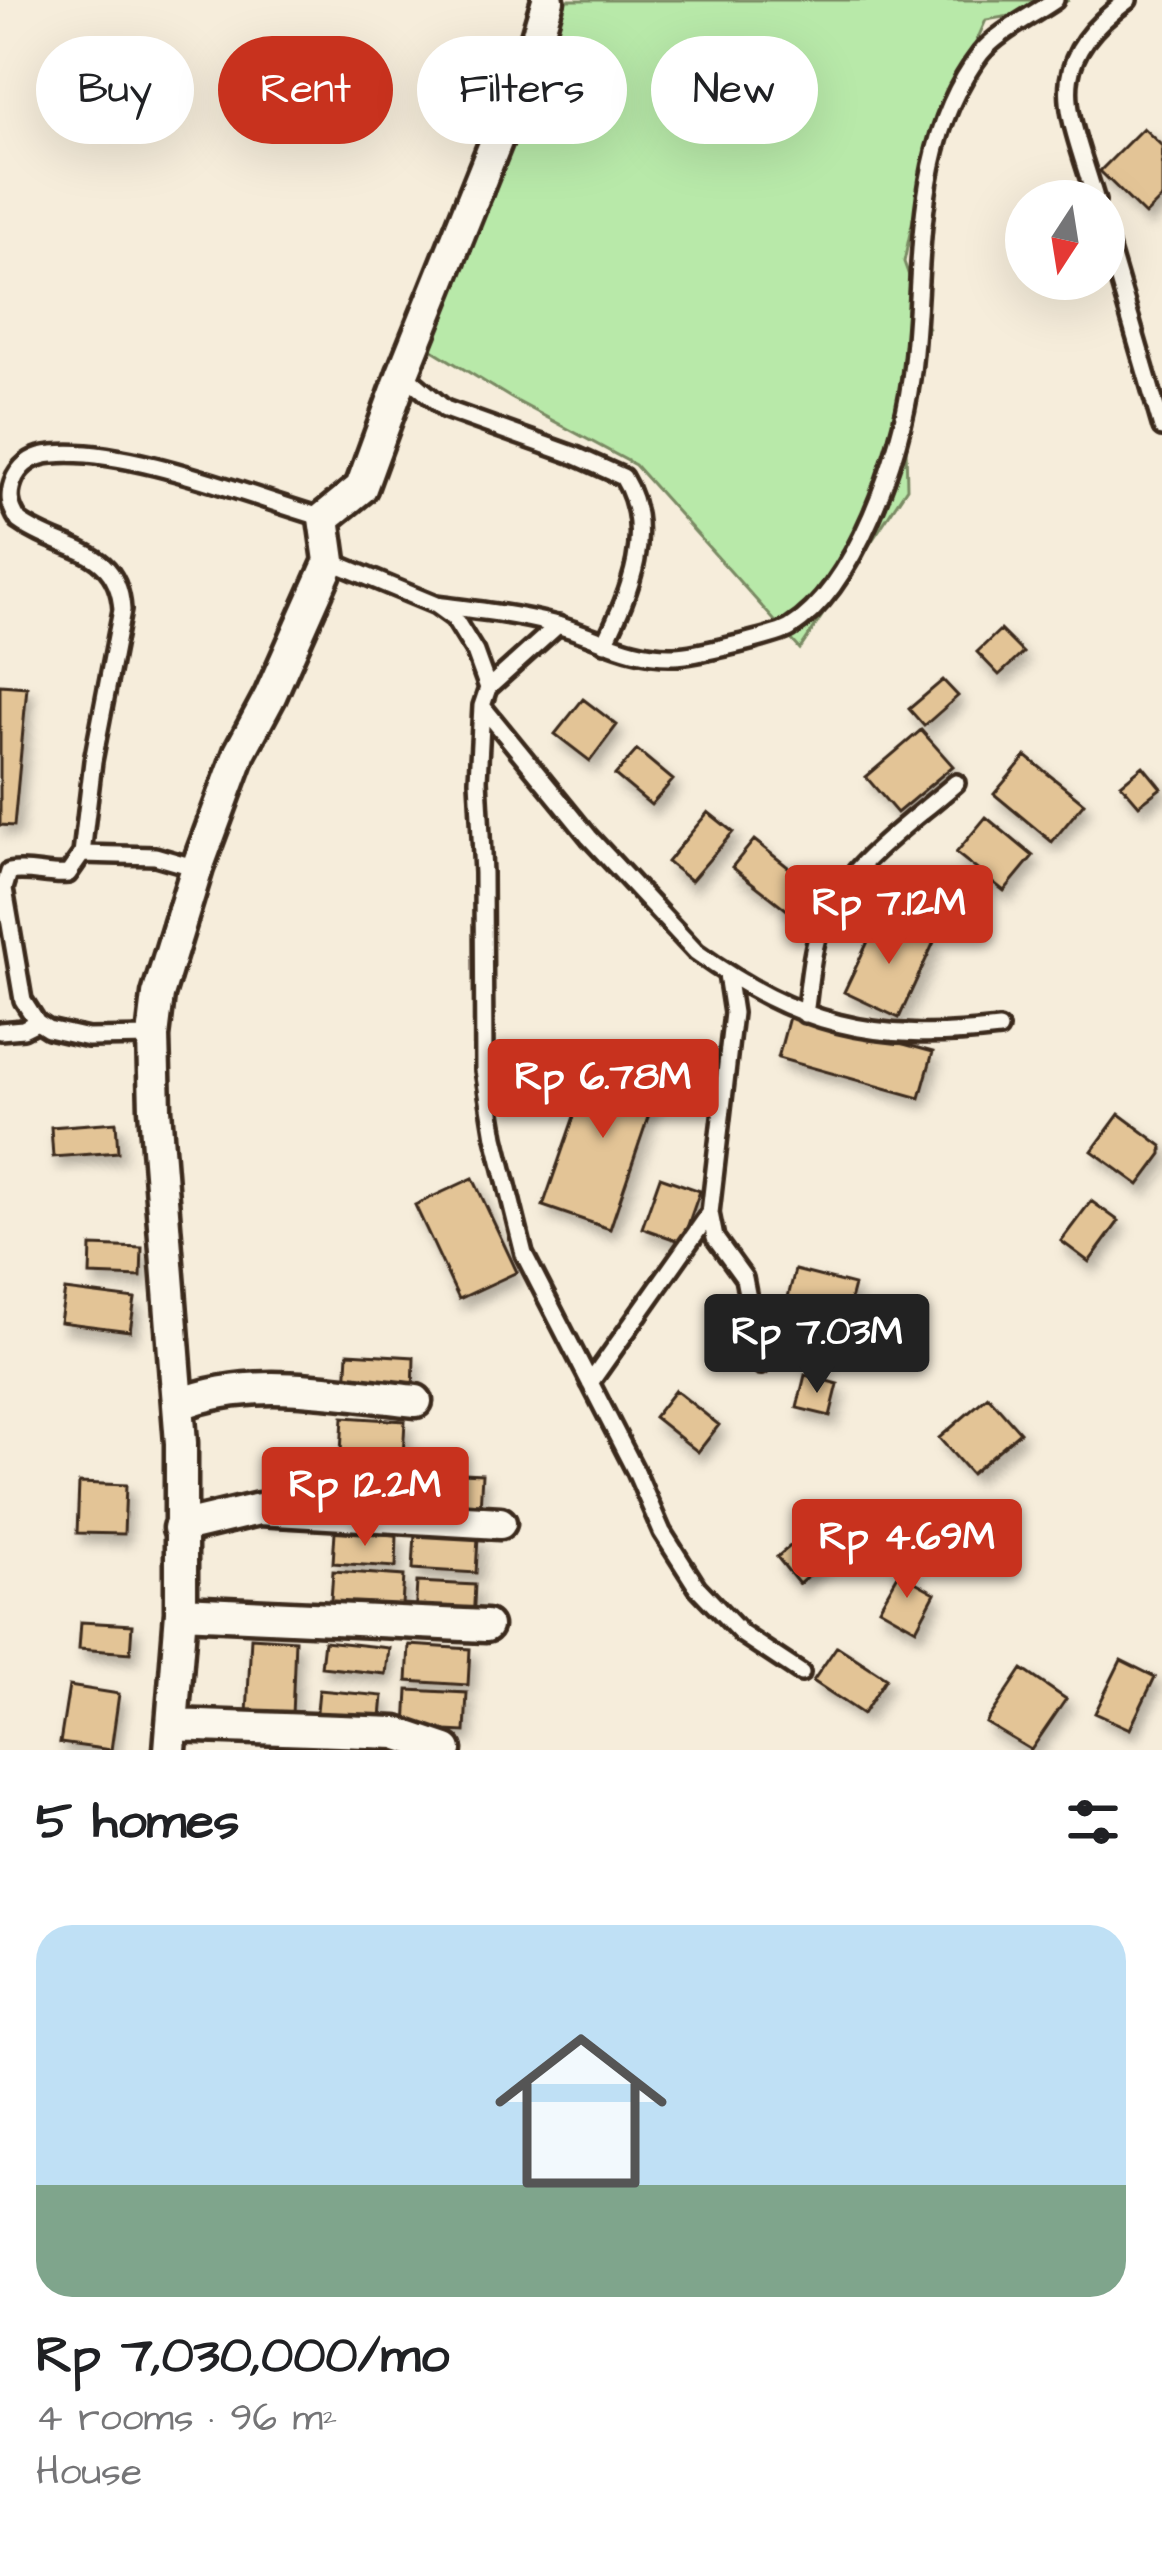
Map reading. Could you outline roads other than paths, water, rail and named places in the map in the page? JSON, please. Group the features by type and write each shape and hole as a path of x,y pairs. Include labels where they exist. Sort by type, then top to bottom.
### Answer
{"street":[{"path":"446,1750 396,1733 171,1738 181,1612 181,1404 164,1249 153,1037 158,995 197,868 240,752 330,561 324,518 361,488 512,105 548,0"},
{"path":"181,1404 212,1391 263,1387 416,1401"},
{"path":"178,1528 260,1509 500,1523"},
{"path":"181,1612 486,1625"}],"lane":[{"path":"436,605 558,625 632,654 679,657 789,629 835,585 878,504 911,381 922,225 934,153 984,49 1055,0"},
{"path":"1090,180 1065,95 1069,70 1077,50 1128,0"},
{"path":"1125,300 1162,428"},
{"path":"403,373 445,409 623,477 636,506 639,546 630,591 605,643"},
{"path":"153,1037 88,1038 48,1029 37,1022 23,1000 4,889 9,872 27,868 52,876 68,874 82,854 93,760 119,634 121,587 112,571 94,559 19,520 10,508 10,494 25,464 54,453 100,455 324,518"},
{"path":"330,561 454,617 475,652 488,688"},
{"path":"558,625 488,688 482,706 478,780 484,1070 494,1137 524,1254 662,1532 697,1587 742,1634 801,1673"},
{"path":"482,706 589,837 696,952 727,974 805,1014 872,1033 936,1036 998,1029"},
{"path":"805,1014 817,937 833,901 852,875 956,783"},
{"path":"82,854 155,856 197,868"},
{"path":"727,974 733,1012 710,1213 715,1238 744,1278 761,1365"},
{"path":"0,1031 37,1022"},
{"path":"590,1384 710,1213"}]}
